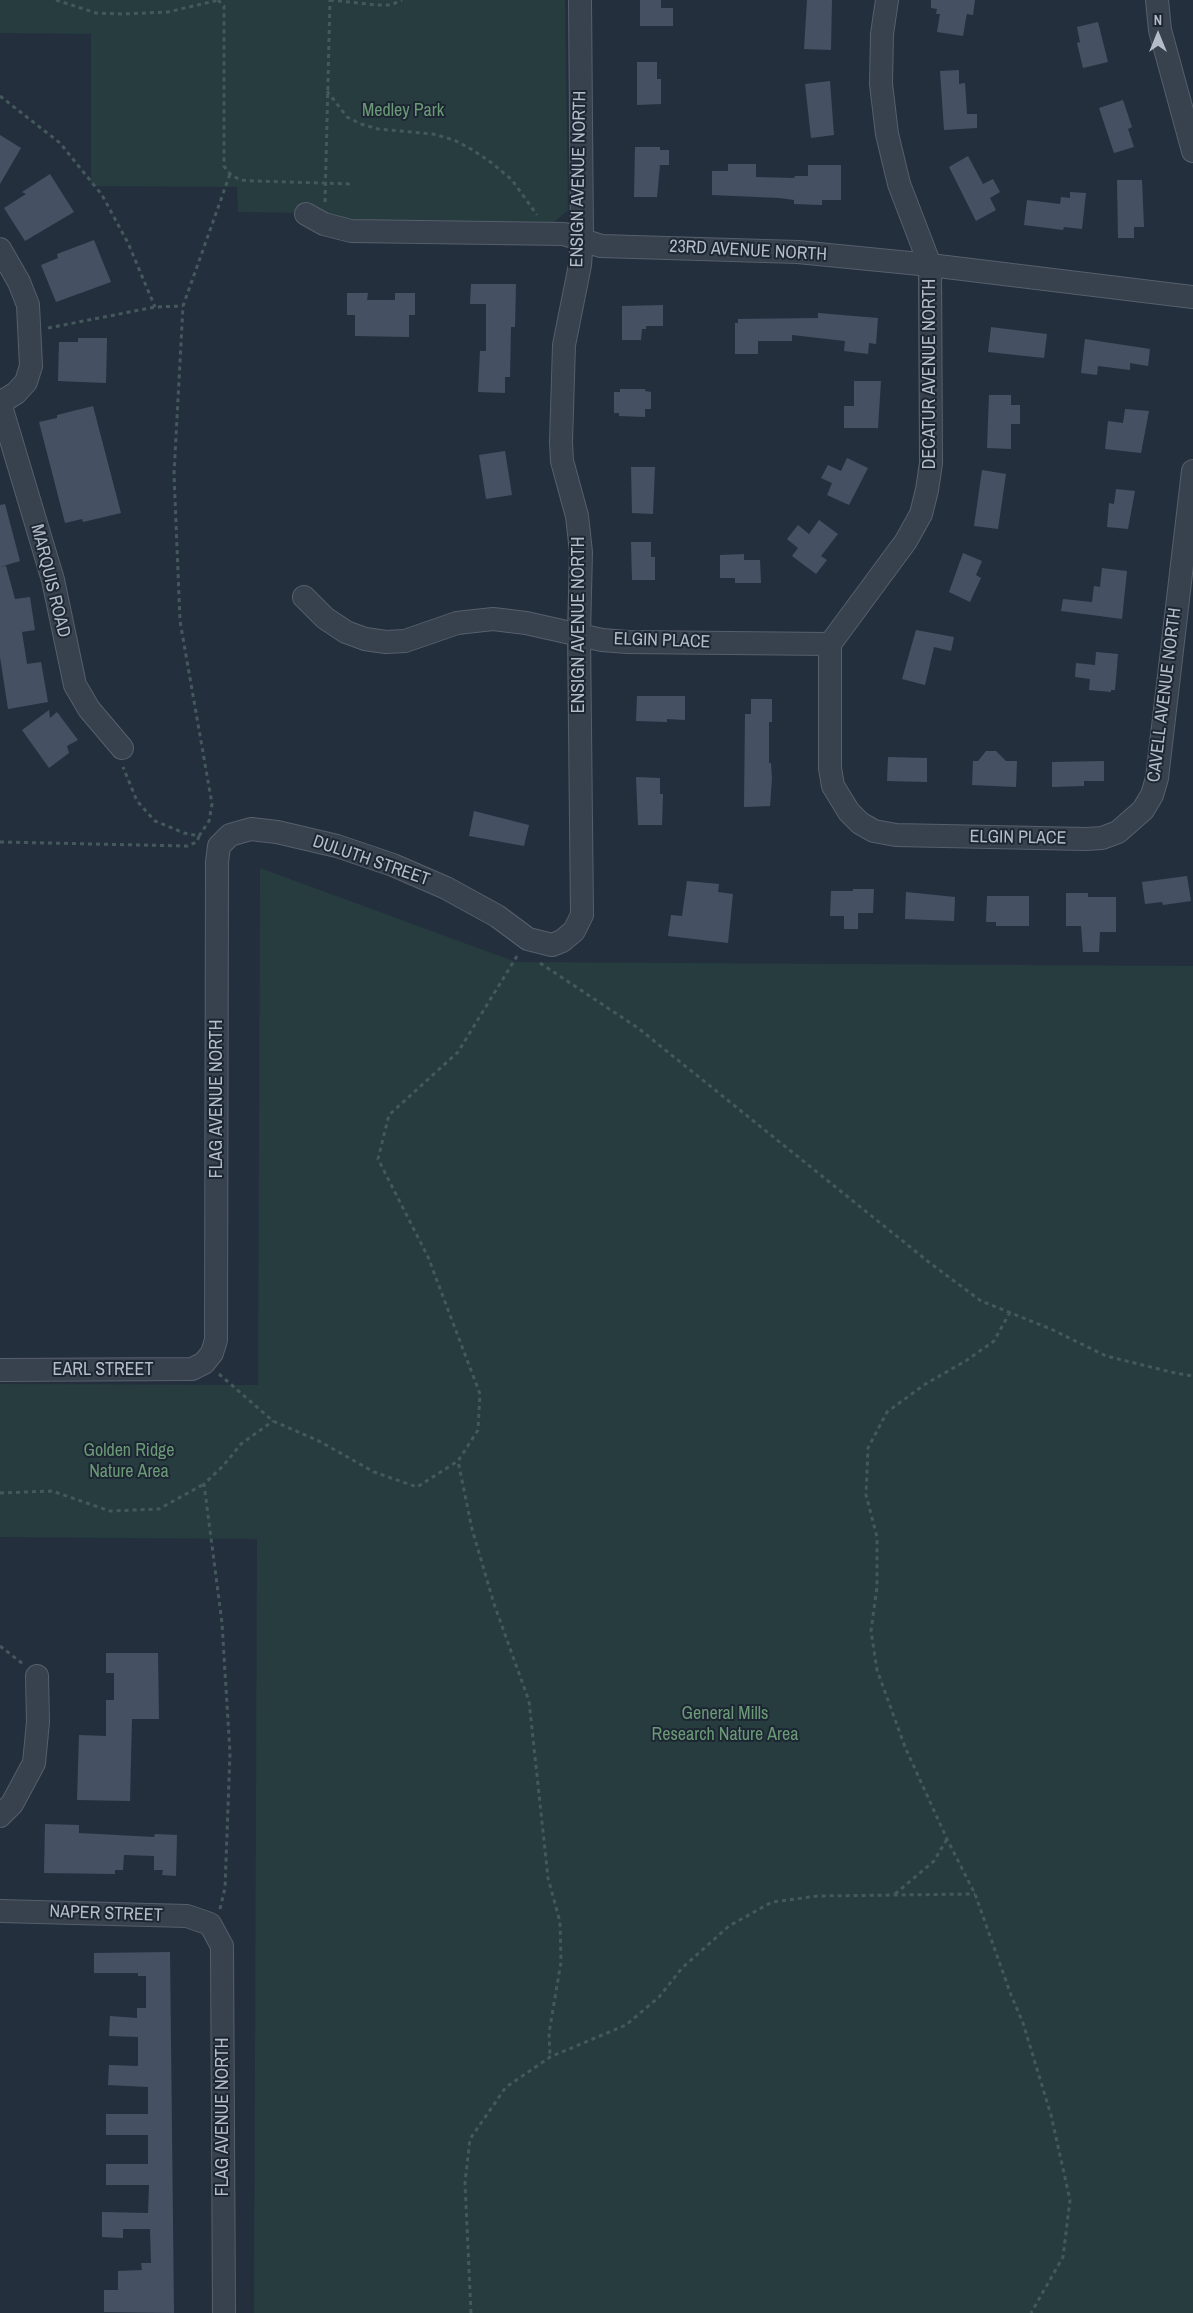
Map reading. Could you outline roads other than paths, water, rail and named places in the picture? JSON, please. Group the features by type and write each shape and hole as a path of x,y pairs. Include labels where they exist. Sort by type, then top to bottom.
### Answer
{"street":[{"name":"ENSIGN AVENUE NORTH","path":"528,939 552,945 562,941 574,931 582,916 580,536 562,461 561,442 564,345 580,265 582,239 580,0"},
{"name":"DECATUR AVENUE NORTH","path":"830,644 906,541 920,514 928,490 931,463 930,265 899,184 887,134 881,84 882,34 887,0"},
{"path":"1156,0 1160,30 1193,152"},
{"name":"23RD AVENUE NORTH","path":"315,219 351,231 374,233 564,234 601,246 798,252 930,265 1193,297"},
{"path":"0,250 19,282 28,305 32,366 26,382 0,403"},
{"name":"MARQUIS ROAD","path":"0,403 53,580 76,685 89,709 122,748"},
{"name":"CAVELL AVENUE NORTH","path":"1130,822 1148,802 1156,778 1193,471"},
{"name":"ELGIN PLACE","path":"304,597 326,618 346,632 365,639 386,642 405,641 457,623 493,619 580,634 602,640 628,642 830,644 830,768 833,786 848,812 860,823 874,831 896,835 1086,839 1102,838 1118,832 1130,822"},
{"name":"DULUTH STREET","path":"230,835 251,829 277,832 337,846 393,865 472,902 497,916 528,939"},
{"name":"FLAG AVENUE NORTH","path":"212,1365 212,1352 216,1340 217,862 219,846 230,835"},
{"name":"EARL STREET","path":"0,1370 180,1370 212,1365"},
{"path":"0,1816 12,1804 34,1763 38,1722 37,1676"},
{"name":"NAPER STREET","path":"0,1911 187,1916 210,1924"},
{"name":"FLAG AVENUE NORTH","path":"210,1924 222,1946 224,2313"}],"park label":[{"name":"Medley Park","path":"403,111"},
{"name":"Golden Ridge Nature Area","path":"129,1461"},
{"name":"General Mills Research Nature Area","path":"725,1724"}]}
